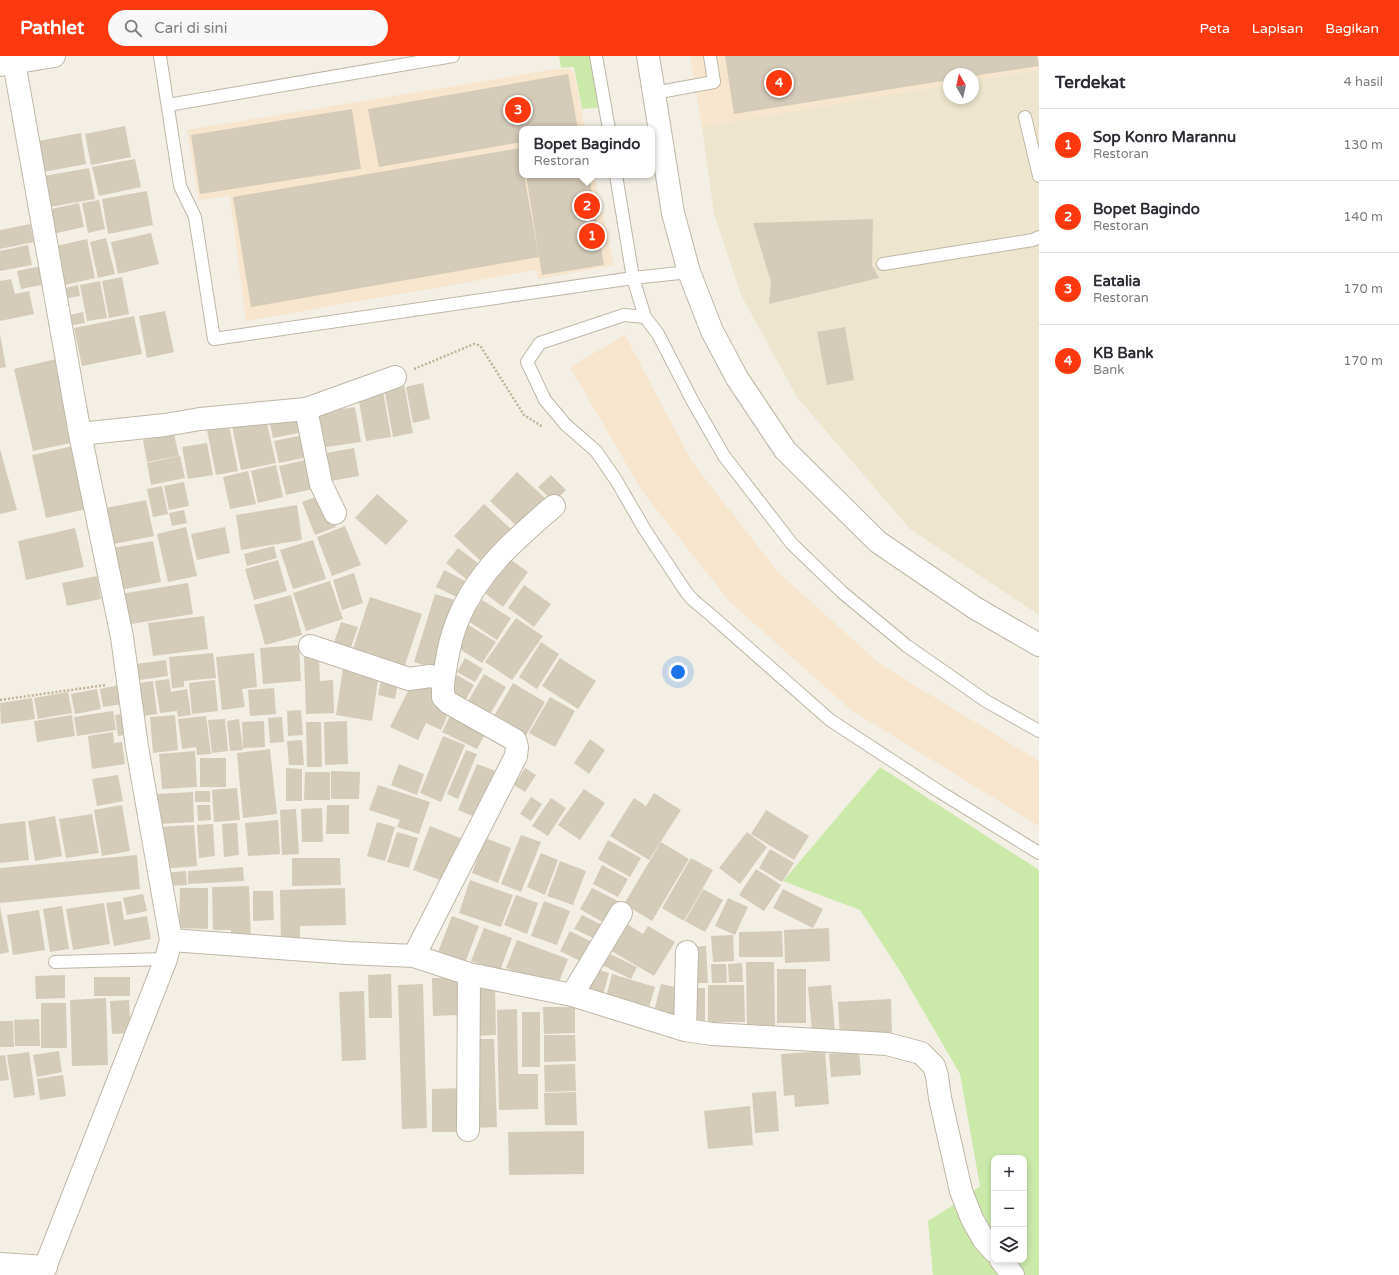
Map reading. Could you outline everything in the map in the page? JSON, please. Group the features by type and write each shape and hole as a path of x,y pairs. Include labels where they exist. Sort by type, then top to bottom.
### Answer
{"street":[{"path":"0,1264 44,1271 169,949 137,747 122,638 7,63 54,56"},
{"path":"648,56 673,213 689,272 712,331 737,378 785,450 878,542 975,608 1039,645"},
{"path":"80,434 165,425 200,419 306,409 396,377"},
{"path":"306,409 321,484 335,513"},
{"path":"414,956 516,756 517,747 515,740 449,703 443,697 446,659 457,622 470,595 490,566 510,545 554,506"},
{"path":"310,646 409,679 430,676 439,678 443,684"},
{"path":"572,995 621,913"},
{"path":"169,949 414,956 469,974 572,995 685,1030 712,1034 887,1044 920,1053 934,1066 937,1076 940,1098 961,1191 972,1219 984,1240 991,1248"},
{"path":"685,1030 688,952"},
{"path":"468,1130 469,974"},
{"path":"1003,1263 1013,1275"}],"lane":[{"path":"160,56 180,186 195,217 214,339 633,278 689,272"},
{"path":"168,105 453,56"},
{"path":"596,56 608,126"},
{"path":"654,93 714,82 710,56"},
{"path":"1025,117 1039,176"},
{"path":"616,178 633,278 645,317 658,334 692,400 724,456 792,544 842,593 907,646 986,700 1039,731"},
{"path":"883,264 1033,240 1039,237"},
{"path":"645,317 624,315 540,343 527,362 545,400 566,424 596,451 616,480 645,530 693,600 830,720 947,796 1039,853"},
{"path":"55,962 169,949"}],"path":[{"path":"396,377 474,344 478,344 524,415 548,430"},
{"path":"0,700 129,682"}],"shaded area":[{"path":"690,56 1039,56 1039,70 979,80 979,68 943,68 943,86 702,127"},
{"path":"555,69 570,69 574,73 584,126 519,126 519,178 595,178 614,265 538,279 537,270 246,321 230,196 199,200 187,130"},
{"path":"1039,70 1039,615 910,529 797,397 741,295 714,214 702,127 943,86 943,104 979,104 979,80"},
{"path":"625,335 692,462 778,572 880,664 1039,761 1039,826 851,710 729,601 642,491 570,367"}],"green space":[{"path":"559,56 593,56 602,107 582,109 574,67 561,68"},
{"path":"880,767 1039,870 1039,1275 933,1275 928,1221 963,1199 980,1186 960,1074 900,971 860,910 783,881"}],"building":[{"path":"725,56 1037,56 1039,66 979,75 979,68 943,68 943,81 734,114"},
{"path":"568,74 577,126 519,126 519,143 379,167 368,109"},
{"path":"352,109 361,169 200,194 191,135"},
{"path":"125,126 131,157 91,165 85,134"},
{"path":"81,133 86,164 38,173 33,142"},
{"path":"519,148 519,178 525,178 539,257 251,307 233,197"},
{"path":"135,159 141,187 99,196 92,167"},
{"path":"89,168 95,199 44,208 38,177"},
{"path":"526,178 590,178 604,265 542,275"},
{"path":"147,191 153,225 108,234 102,199"},
{"path":"99,200 105,229 88,233 82,203"},
{"path":"79,203 84,227 52,234 47,210"},
{"path":"873,219 872,265 879,278 769,304 771,282 753,223"},
{"path":"30,224 34,242 0,249 0,230"},
{"path":"151,233 159,264 118,274 111,242"},
{"path":"106,238 115,274 98,278 90,242"},
{"path":"87,239 95,278 65,285 56,246"},
{"path":"28,245 32,265 0,271 0,251"},
{"path":"42,266 46,284 21,289 17,271"},
{"path":"122,277 129,314 109,318 102,281"},
{"path":"11,279 15,294 29,291 34,314 0,321 0,281"},
{"path":"100,281 107,318 87,321 80,285"},
{"path":"78,285 80,296 68,298 65,288"},
{"path":"165,311 174,352 147,358 139,316"},
{"path":"83,312 85,323 73,325 70,315"},
{"path":"134,316 142,354 82,366 74,328"},
{"path":"845,327 854,380 827,385 817,332"},
{"path":"0,334 6,367 0,368"},
{"path":"56,359 75,442 33,451 14,369"},
{"path":"423,383 430,419 413,423 406,387"},
{"path":"404,384 413,433 393,437 384,388"},
{"path":"383,391 391,437 366,441 358,396"},
{"path":"355,407 361,442 319,448 314,413"},
{"path":"300,414 304,432 273,438 269,419"},
{"path":"266,419 276,463 241,470 232,426"},
{"path":"229,425 238,471 216,475 207,430"},
{"path":"174,434 179,456 147,462 143,440"},
{"path":"303,435 308,457 279,463 274,441"},
{"path":"207,443 213,475 188,479 182,447"},
{"path":"73,446 87,509 46,518 32,455"},
{"path":"354,448 359,476 325,482 320,454"},
{"path":"0,449 17,510 0,514"},
{"path":"180,456 185,478 151,485 147,463"},
{"path":"310,459 317,488 286,495 279,466"},
{"path":"276,465 283,497 258,503 251,471"},
{"path":"248,471 256,504 230,509 223,477"},
{"path":"517,472 548,501 521,530 490,501"},
{"path":"551,475 566,490 554,502 538,487"},
{"path":"184,482 189,506 169,510 164,486"},
{"path":"162,486 168,514 153,517 147,489"},
{"path":"323,494 336,527 315,535 302,502"},
{"path":"377,494 408,521 386,545 355,518"},
{"path":"146,500 154,536 114,544 106,508"},
{"path":"484,504 515,533 485,565 454,536"},
{"path":"297,505 302,540 241,550 236,515"},
{"path":"184,510 187,523 172,526 169,513"},
{"path":"345,526 361,565 332,576 317,537"},
{"path":"186,527 197,576 168,582 157,534"},
{"path":"225,527 230,553 197,560 191,534"},
{"path":"75,528 84,567 26,580 18,541"},
{"path":"313,540 326,579 293,589 280,550"},
{"path":"153,541 161,582 120,590 112,548"},
{"path":"274,546 277,558 247,566 244,554"},
{"path":"458,548 483,567 471,583 446,563"},
{"path":"507,557 528,572 503,607 482,591"},
{"path":"278,560 287,591 254,600 245,569"},
{"path":"444,570 469,583 461,599 436,587"},
{"path":"354,573 363,603 342,610 333,580"},
{"path":"97,576 101,599 67,606 62,583"},
{"path":"330,581 343,619 306,631 293,593"},
{"path":"188,583 193,614 125,625 120,594"},
{"path":"524,585 551,604 534,627 508,608"},
{"path":"435,594 461,602 440,670 414,662"},
{"path":"291,595 302,635 265,645 254,605"},
{"path":"370,597 422,614 404,668 352,652"},
{"path":"482,600 511,618 497,640 468,621"},
{"path":"204,616 208,649 153,656 148,623"},
{"path":"516,618 543,636 512,680 485,662"},
{"path":"341,622 358,627 349,653 332,648"},
{"path":"467,624 496,642 482,663 453,645"},
{"path":"541,642 559,654 537,689 519,677"},
{"path":"299,645 301,681 263,684 260,648"},
{"path":"213,653 216,678 184,681 184,687 172,688 169,657"},
{"path":"254,653 257,687 242,689 245,707 222,710 216,657"},
{"path":"304,657 319,657 320,681 333,680 334,713 306,714"},
{"path":"465,658 483,669 475,682 457,672"},
{"path":"560,658 596,681 578,709 542,686"},
{"path":"166,660 168,676 139,680 136,664"},
{"path":"343,668 379,673 372,721 336,715"},
{"path":"484,674 506,687 486,721 464,708"},
{"path":"457,675 474,685 463,704 446,694"},
{"path":"382,676 399,679 395,699 378,695"},
{"path":"169,679 171,692 187,689 191,715 178,717 177,711 160,713 155,681"},
{"path":"215,680 218,711 192,714 189,683"},
{"path":"153,681 157,714 143,716 139,683"},
{"path":"422,683 436,689 432,699 451,708 441,730 426,723 418,740 390,727 411,685"},
{"path":"513,683 545,702 524,739 491,721"},
{"path":"119,685 122,704 103,707 100,689"},
{"path":"274,688 276,714 250,716 248,690"},
{"path":"97,689 101,709 75,714 71,694"},
{"path":"68,692 72,713 38,719 34,698"},
{"path":"550,697 575,711 555,747 529,733"},
{"path":"32,698 35,719 1,724 0,703"},
{"path":"301,710 303,735 288,736 287,711"},
{"path":"113,711 116,730 77,736 74,717"},
{"path":"452,712 488,729 477,749 442,732"},
{"path":"128,713 131,734 118,736 115,715"},
{"path":"72,715 75,736 37,742 34,721"},
{"path":"175,715 178,750 153,753 150,717"},
{"path":"206,716 211,754 197,755 196,747 182,749 178,719"},
{"path":"282,717 284,742 270,743 268,718"},
{"path":"225,719 228,751 212,753 208,720"},
{"path":"239,719 243,750 230,751 227,721"},
{"path":"264,721 265,747 243,748 242,722"},
{"path":"347,721 348,764 325,765 324,722"},
{"path":"306,722 321,722 322,767 307,767"},
{"path":"113,732 114,743 122,742 125,764 92,769 88,736"},
{"path":"443,736 465,745 441,802 420,793"},
{"path":"590,739 605,750 589,774 574,763"},
{"path":"302,740 304,765 289,765 287,741"},
{"path":"270,749 277,814 243,818 237,753"},
{"path":"466,750 477,754 458,799 447,794"},
{"path":"195,751 197,787 162,789 159,754"},
{"path":"200,758 226,758 226,787 200,787"},
{"path":"399,764 424,774 417,795 391,785"},
{"path":"477,764 501,773 482,820 458,810"},
{"path":"286,768 302,769 302,801 286,801"},
{"path":"525,768 536,775 525,792 514,785"},
{"path":"331,771 360,772 359,799 331,799"},
{"path":"305,772 330,772 330,800 304,800"},
{"path":"118,775 123,801 97,806 92,779"},
{"path":"378,785 430,802 419,834 397,827 400,820 369,810"},
{"path":"237,788 240,820 214,822 212,790"},
{"path":"584,789 605,803 580,840 558,825"},
{"path":"195,791 210,791 210,802 195,802"},
{"path":"193,792 194,822 159,824 157,794"},
{"path":"654,793 681,810 649,860 610,836 634,798 646,806"},
{"path":"531,797 542,804 531,821 520,814"},
{"path":"551,798 566,808 548,836 532,826"},
{"path":"122,805 130,851 102,856 94,810"},
{"path":"197,805 210,805 211,820 198,821"},
{"path":"327,805 349,805 349,834 326,834"},
{"path":"322,808 323,842 302,842 301,809"},
{"path":"296,809 299,854 282,855 280,810"},
{"path":"766,810 809,836 794,860 751,834"},
{"path":"92,814 99,853 66,858 59,819"},
{"path":"55,816 62,856 35,861 28,821"},
{"path":"278,820 280,854 248,856 245,823"},
{"path":"25,821 29,860 0,863 0,824"},
{"path":"377,822 395,827 385,861 367,856"},
{"path":"237,823 239,855 224,857 222,824"},
{"path":"213,824 215,856 199,858 197,825"},
{"path":"194,825 197,866 161,869 158,827"},
{"path":"430,826 465,840 448,883 413,870"},
{"path":"397,832 418,838 409,868 387,862"},
{"path":"747,832 767,847 740,884 719,868"},
{"path":"521,835 541,842 521,892 501,884"},
{"path":"485,838 511,848 498,883 472,873"},
{"path":"608,840 641,858 630,877 598,859"},
{"path":"661,842 689,859 652,921 624,904"},
{"path":"770,849 794,863 782,882 759,868"},
{"path":"541,853 558,860 545,895 527,887"},
{"path":"137,855 140,889 0,903 0,868"},
{"path":"292,858 340,858 341,885 292,886"},
{"path":"691,858 713,870 684,921 662,908"},
{"path":"560,861 586,871 573,905 547,896"},
{"path":"602,865 628,879 618,897 593,884"},
{"path":"243,867 244,881 188,884 188,871"},
{"path":"756,869 781,885 764,911 739,895"},
{"path":"186,871 187,885 164,886 163,873"},
{"path":"470,880 513,895 501,927 459,913"},
{"path":"249,886 251,943 231,943 231,930 213,930 212,887"},
{"path":"180,888 208,888 208,929 179,928"},
{"path":"345,888 346,925 300,926 300,944 281,945 280,890"},
{"path":"592,888 618,901 606,924 580,909"},
{"path":"703,889 723,900 705,932 685,921"},
{"path":"783,889 823,909 813,928 773,908"},
{"path":"253,891 273,891 274,920 253,921"},
{"path":"143,894 147,911 127,915 123,898"},
{"path":"516,895 538,903 527,934 504,925"},
{"path":"728,898 748,907 735,935 715,926"},
{"path":"121,901 124,920 147,916 151,939 114,946 106,903"},
{"path":"544,901 570,911 557,945 531,936"},
{"path":"104,903 110,944 73,950 66,909"},
{"path":"62,906 69,949 50,952 43,909"},
{"path":"0,907 9,952 0,954"},
{"path":"39,910 45,950 13,955 7,915"},
{"path":"582,915 604,926 598,940 574,929"},
{"path":"452,916 479,926 465,963 438,952"},
{"path":"624,922 643,934 648,926 675,942 654,976 608,949"},
{"path":"484,928 512,938 500,971 471,961"},
{"path":"829,928 830,961 785,963 784,930"},
{"path":"570,931 594,943 584,963 560,951"},
{"path":"782,931 783,957 739,957 739,932"},
{"path":"733,935 734,961 713,962 711,936"},
{"path":"517,940 568,959 557,987 506,968"},
{"path":"706,946 708,983 692,983 691,947"},
{"path":"608,953 637,967 631,979 602,965"},
{"path":"746,962 774,962 775,1029 747,1030"},
{"path":"742,963 743,982 729,982 728,964"},
{"path":"711,964 726,964 727,983 712,983"},
{"path":"590,967 609,973 602,999 582,994"},
{"path":"777,969 806,969 806,1023 777,1023"},
{"path":"391,974 392,1018 369,1018 368,975"},
{"path":"612,974 655,987 647,1014 605,1001"},
{"path":"65,975 65,998 36,999 35,976"},
{"path":"94,977 130,977 130,996 94,996"},
{"path":"432,978 457,978 458,1015 433,1016"},
{"path":"423,984 427,1128 402,1129 398,985"},
{"path":"661,984 683,989 675,1020 653,1015"},
{"path":"708,985 744,985 745,1022 708,1022"},
{"path":"831,985 835,1031 812,1032 808,987"},
{"path":"495,988 496,1035 472,1036 471,989"},
{"path":"690,988 705,988 705,1024 690,1023"},
{"path":"364,991 366,1060 342,1061 339,992"},
{"path":"106,998 108,1065 72,1066 70,1000"},
{"path":"891,999 892,1035 840,1038 838,1002"},
{"path":"129,1000 131,1033 112,1034 110,1001"},
{"path":"41,1003 66,1003 67,1048 41,1048"},
{"path":"543,1007 575,1007 575,1033 544,1034"},
{"path":"517,1009 518,1074 538,1074 538,1109 499,1110 497,1010"},
{"path":"522,1012 540,1012 540,1067 522,1067"},
{"path":"39,1019 40,1046 15,1046 14,1020"},
{"path":"0,1021 13,1021 14,1047 0,1047"},
{"path":"544,1035 575,1035 576,1061 544,1062"},
{"path":"471,1039 494,1039 497,1127 474,1128"},
{"path":"59,1051 62,1072 37,1077 33,1055"},
{"path":"825,1051 829,1104 795,1107 794,1095 784,1096 781,1054"},
{"path":"859,1051 861,1075 831,1077 829,1054"},
{"path":"29,1052 35,1095 14,1098 7,1055"},
{"path":"5,1055 9,1080 0,1081 0,1056"},
{"path":"575,1064 576,1091 545,1092 544,1065"},
{"path":"63,1075 66,1096 40,1100 37,1079"},
{"path":"463,1088 463,1132 432,1132 432,1089"},
{"path":"776,1091 779,1131 755,1133 752,1093"},
{"path":"576,1092 577,1125 545,1125 544,1093"},
{"path":"750,1106 753,1145 708,1149 704,1111"},
{"path":"584,1131 584,1174 509,1175 508,1132"}],"place":[{"name":"KB Bank","path":"779,83"},
{"name":"Eatalia","path":"518,110"},
{"name":"Bopet Bagindo","path":"587,206"},
{"name":"Sop Konro Marannu","path":"592,236"}]}
